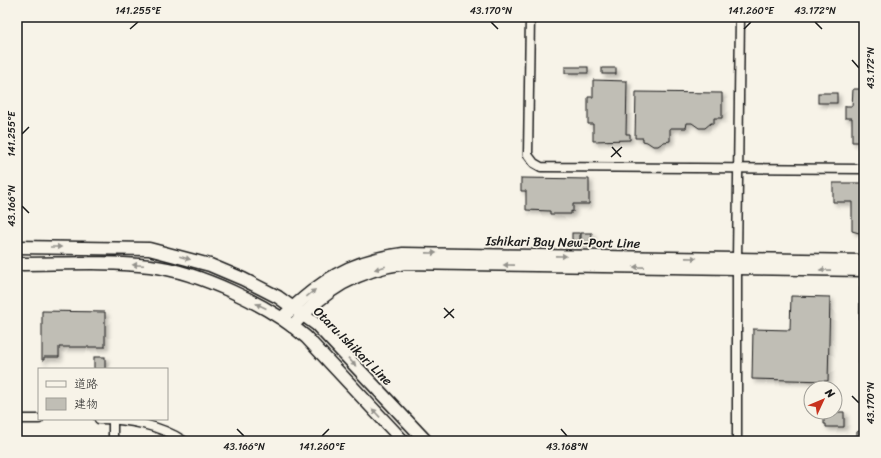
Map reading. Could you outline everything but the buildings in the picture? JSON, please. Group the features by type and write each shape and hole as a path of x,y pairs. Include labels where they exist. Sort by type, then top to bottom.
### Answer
{"main road":[{"name":"Otaru Ishikari Line","path":"17,247 149,248 210,265 243,279 278,297 317,325 426,441"},
{"name":"Ishikari Bay New-Port Line","path":"292,326 298,311 329,278 348,268 376,257 403,254 737,264 864,270"},
{"name":"Ishikari Bay New-Port Line","path":"737,264 864,261"},
{"path":"17,264 151,266 204,280 270,310 306,338 403,441"},
{"name":"Ishikari Bay New-Port Line","path":"282,318 298,311"}],"street":[{"path":"530,17 528,155 536,165 541,167 864,169"},
{"path":"737,441 737,264 740,17"},
{"path":"17,418 38,419"},
{"path":"113,441 114,420"},
{"path":"119,420 145,425 170,433 184,441"}]}
